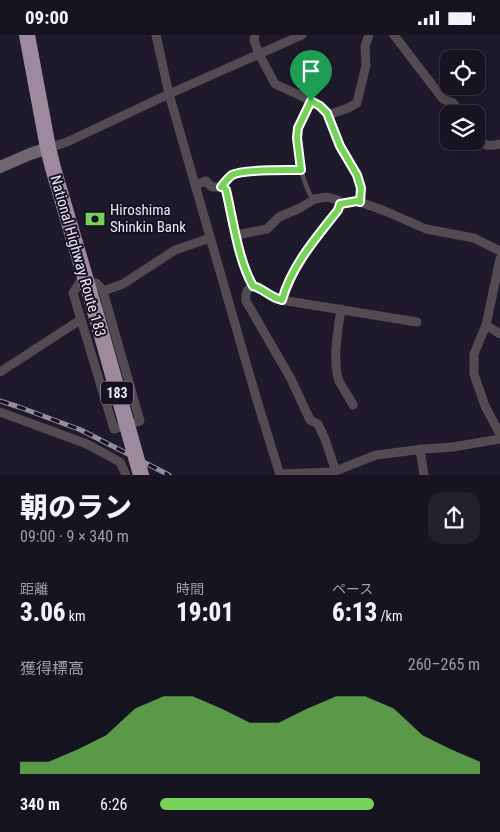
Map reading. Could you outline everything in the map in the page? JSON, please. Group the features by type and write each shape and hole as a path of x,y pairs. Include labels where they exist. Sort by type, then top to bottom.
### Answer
{"highway":[{"name":"National Highway Route 183","path":"27,35 48,148 95,311 130,474"}],"main road":[{"path":"0,167 48,148"}],"street":[{"path":"156,35 169,94 280,474 333,473 376,455 453,447 500,439"},
{"path":"256,35 254,40 259,54 275,84 297,93 320,106 328,115 340,146 357,175 361,188 360,202"},
{"path":"48,148 67,142 302,35"},
{"path":"328,115 357,103 366,65 365,46 369,35"},
{"path":"394,35 443,99 454,105"},
{"path":"485,145 500,145"},
{"path":"195,185 206,181 212,187 223,187 226,190 247,275 253,286 258,287 275,299 417,322"},
{"path":"236,235 267,229 279,217 313,200 327,197 338,200 340,204"},
{"path":"340,204 357,201 426,229 474,238 500,251"},
{"path":"282,300 298,263 311,243 338,210 340,204"},
{"path":"102,291 123,284 175,250 210,238"},
{"path":"500,259 486,325 474,355 474,374 485,406 500,434"},
{"path":"86,280 96,283 102,291 140,421 114,429 73,293 86,280"},
{"path":"253,286 249,288 245,295 246,301 292,379 310,420 318,424 334,466 333,473"},
{"path":"341,309 336,365 339,380 353,405"},
{"path":"0,372 80,320"},
{"path":"486,325 500,334"},
{"path":"0,412 88,444 120,462 130,474"},
{"path":"420,449 424,475"}],"lane":[{"path":"311,101 298,128 297,138 301,170 305,185 313,200"},
{"path":"221,187 231,175 250,172 301,170"}],"railway":[{"path":"0,401 81,430 169,475"}],"place":[{"name":"Hiroshima Shinkin Bank","path":"95,219"}],"route":[{"path":"311,101 327,113 340,146 357,175 361,188 360,202 340,204 338,210 311,243 298,263 282,300 275,299 258,287 253,286 247,275 226,190 221,187 231,175 250,172 301,170 297,138 298,128 311,101"}]}
